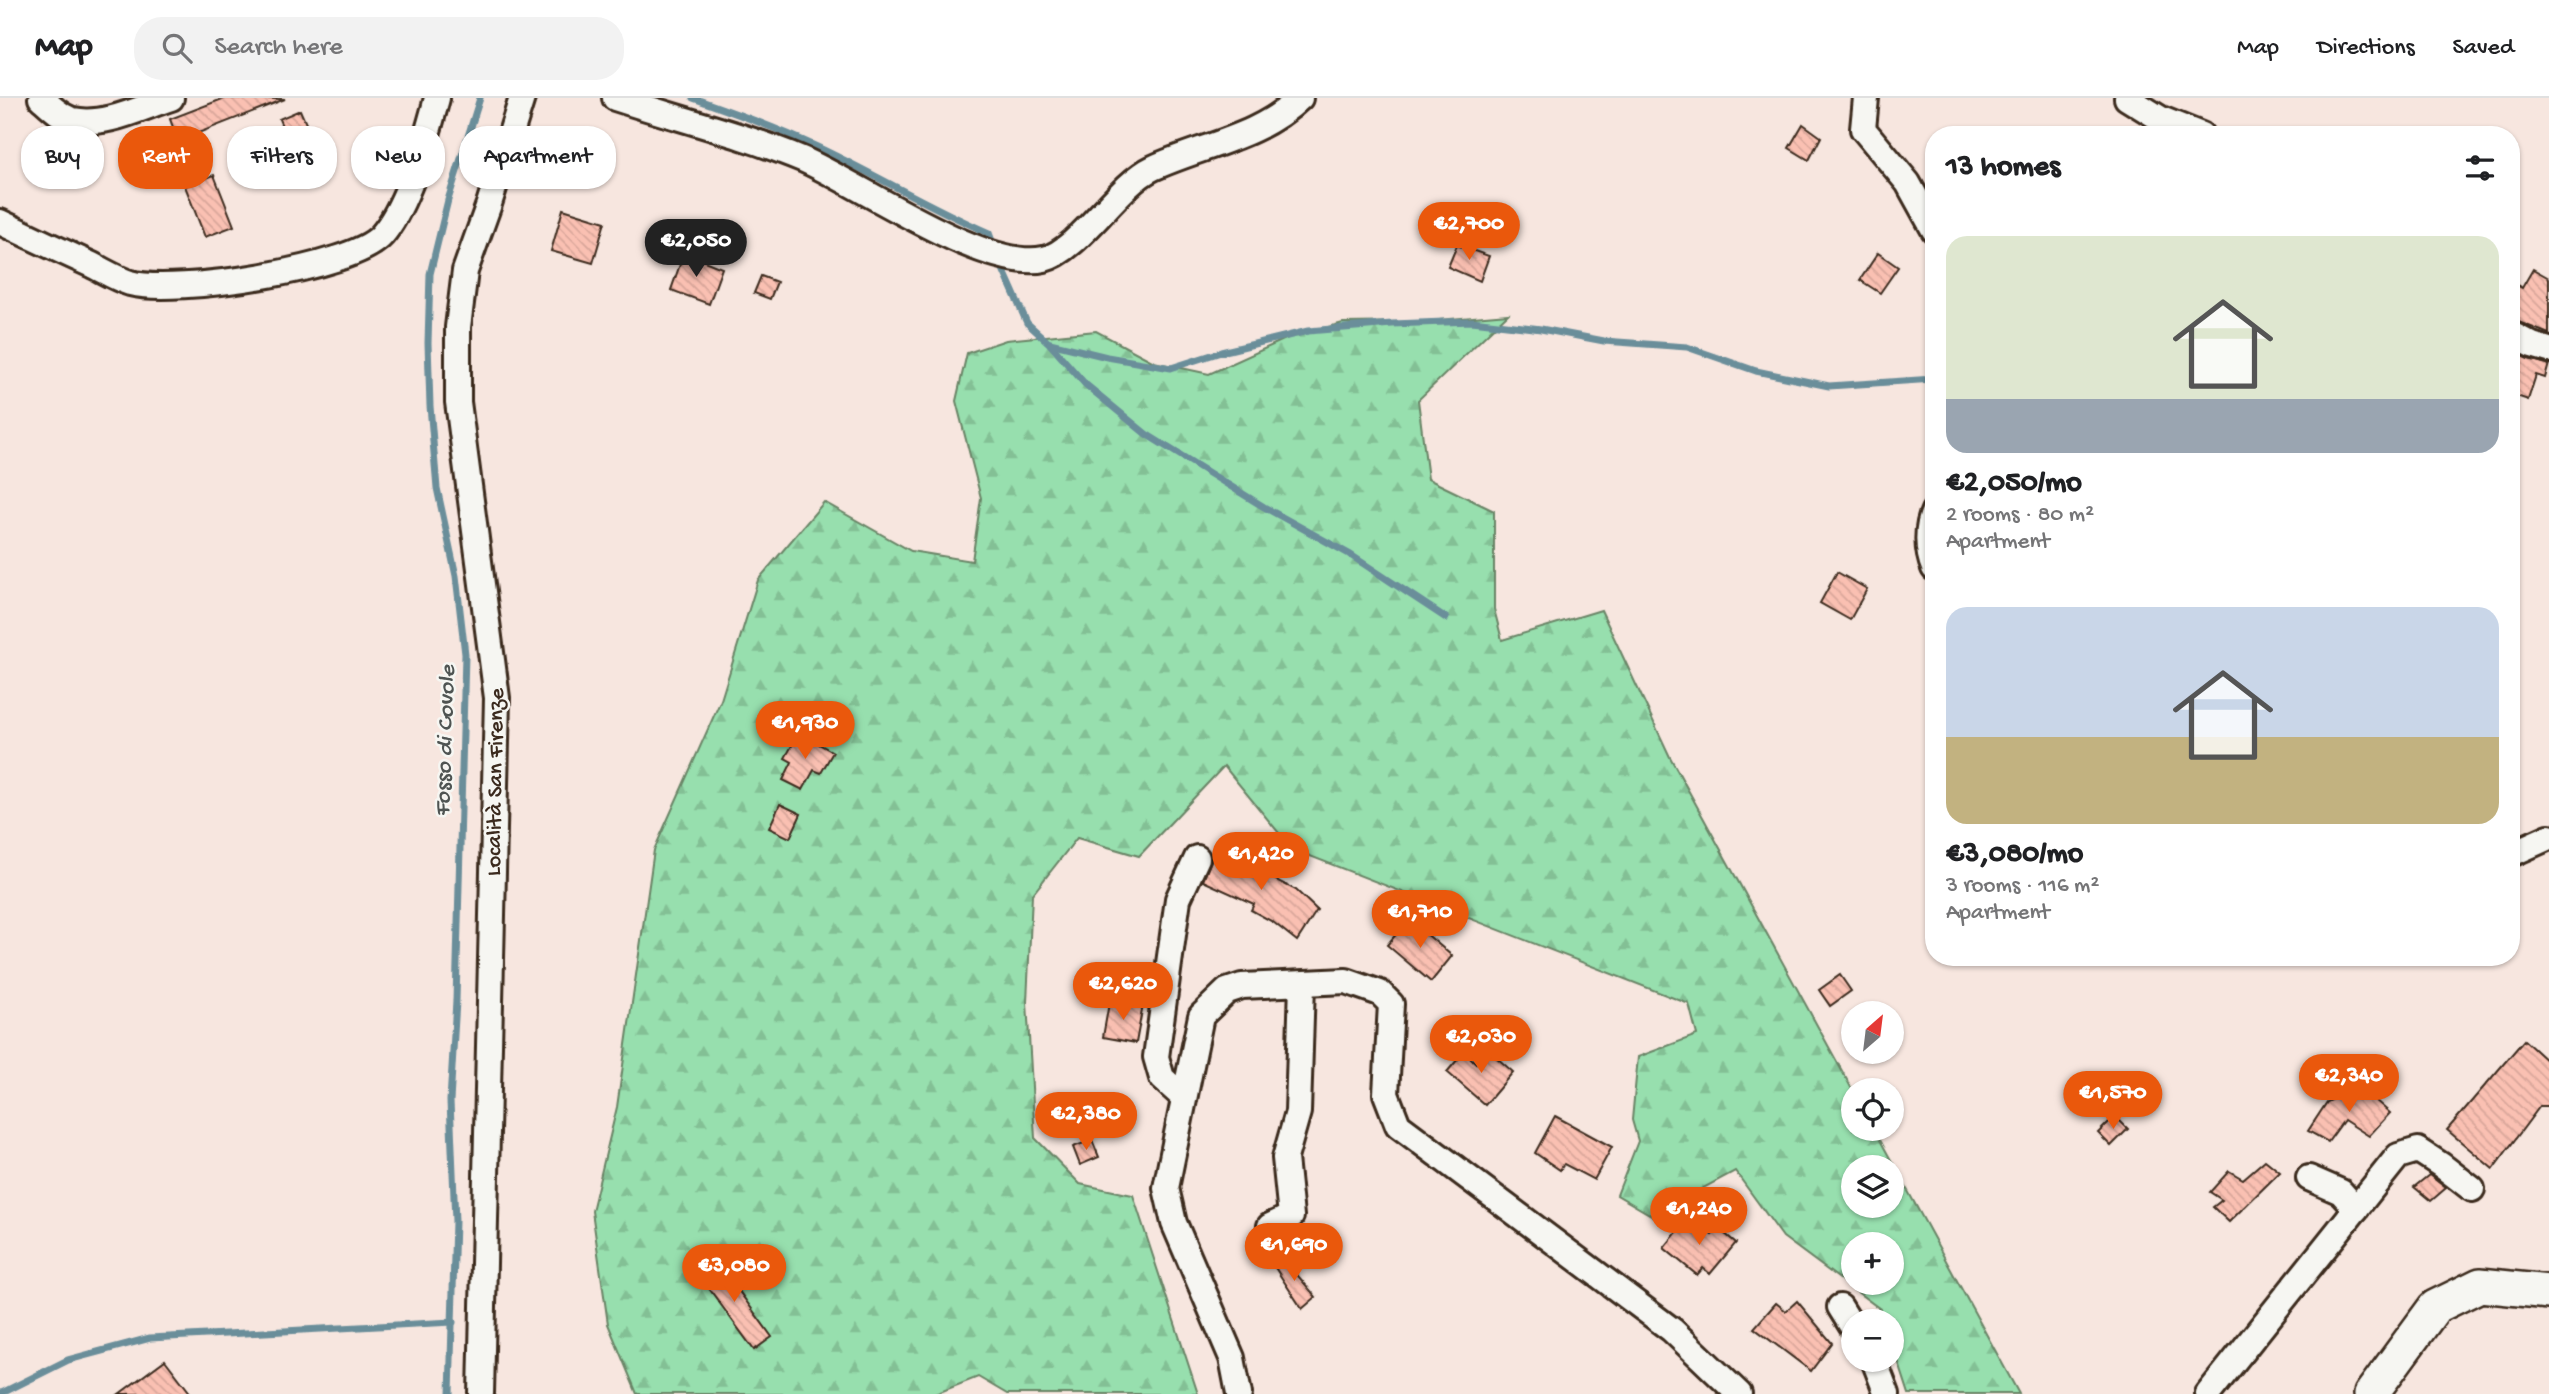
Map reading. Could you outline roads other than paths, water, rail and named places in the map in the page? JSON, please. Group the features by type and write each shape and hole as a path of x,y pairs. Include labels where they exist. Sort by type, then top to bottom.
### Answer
{"main road":[{"path":"2371,1394 2435,1307 2480,1285 2549,1292"}],"street":[{"path":"41,98 51,108 73,120 104,120 171,98"},
{"path":"0,222 131,283 167,286 210,284 304,268 357,251 380,238 400,210 438,98"},
{"name":"Località San Firenze","path":"481,1394 497,698 458,401 458,327 465,271 522,98"},
{"path":"615,98 802,159 958,240 1012,259 1045,259 1069,246 1103,209 1151,169 1231,141 1288,110 1300,98"},
{"path":"1866,98 1863,129 1908,183 1925,214"},
{"path":"2127,98 2161,119 2178,126"},
{"path":"2520,339 2549,349"},
{"path":"2520,850 2549,837"},
{"path":"1183,1097 1162,1078 1156,1057 1178,899 1197,858"},
{"path":"1239,1394 1232,1358 1174,1223 1167,1188 1201,1016 1227,991 1242,986 1346,981 1380,993 1391,1004 1386,1094 1398,1125 1672,1330 1739,1394"},
{"path":"1270,1226 1291,1216 1285,1158 1298,1112 1302,984"},
{"path":"2208,1394 2398,1156 2418,1150 2472,1189"},
{"path":"2309,1178 2341,1192 2356,1209"},
{"path":"1878,1372 1886,1394"}],"waterway":[{"name":"Fosso di Covole","path":"450,1394 455,1221 450,1101 456,1001 465,654 456,576 437,488 428,343 430,274 448,200 480,98"},
{"path":"693,98 771,127 839,157 989,233 995,249"},
{"path":"999,260 1027,323 1049,343 1085,384 1146,434 1264,507 1349,554 1446,618"},
{"path":"1050,343 1107,357 1171,368 1221,352 1308,331 1472,321 1541,329 1604,341 1687,347 1756,371 1829,386 1925,380"},
{"path":"0,1394 68,1360 150,1338 453,1322"}]}
